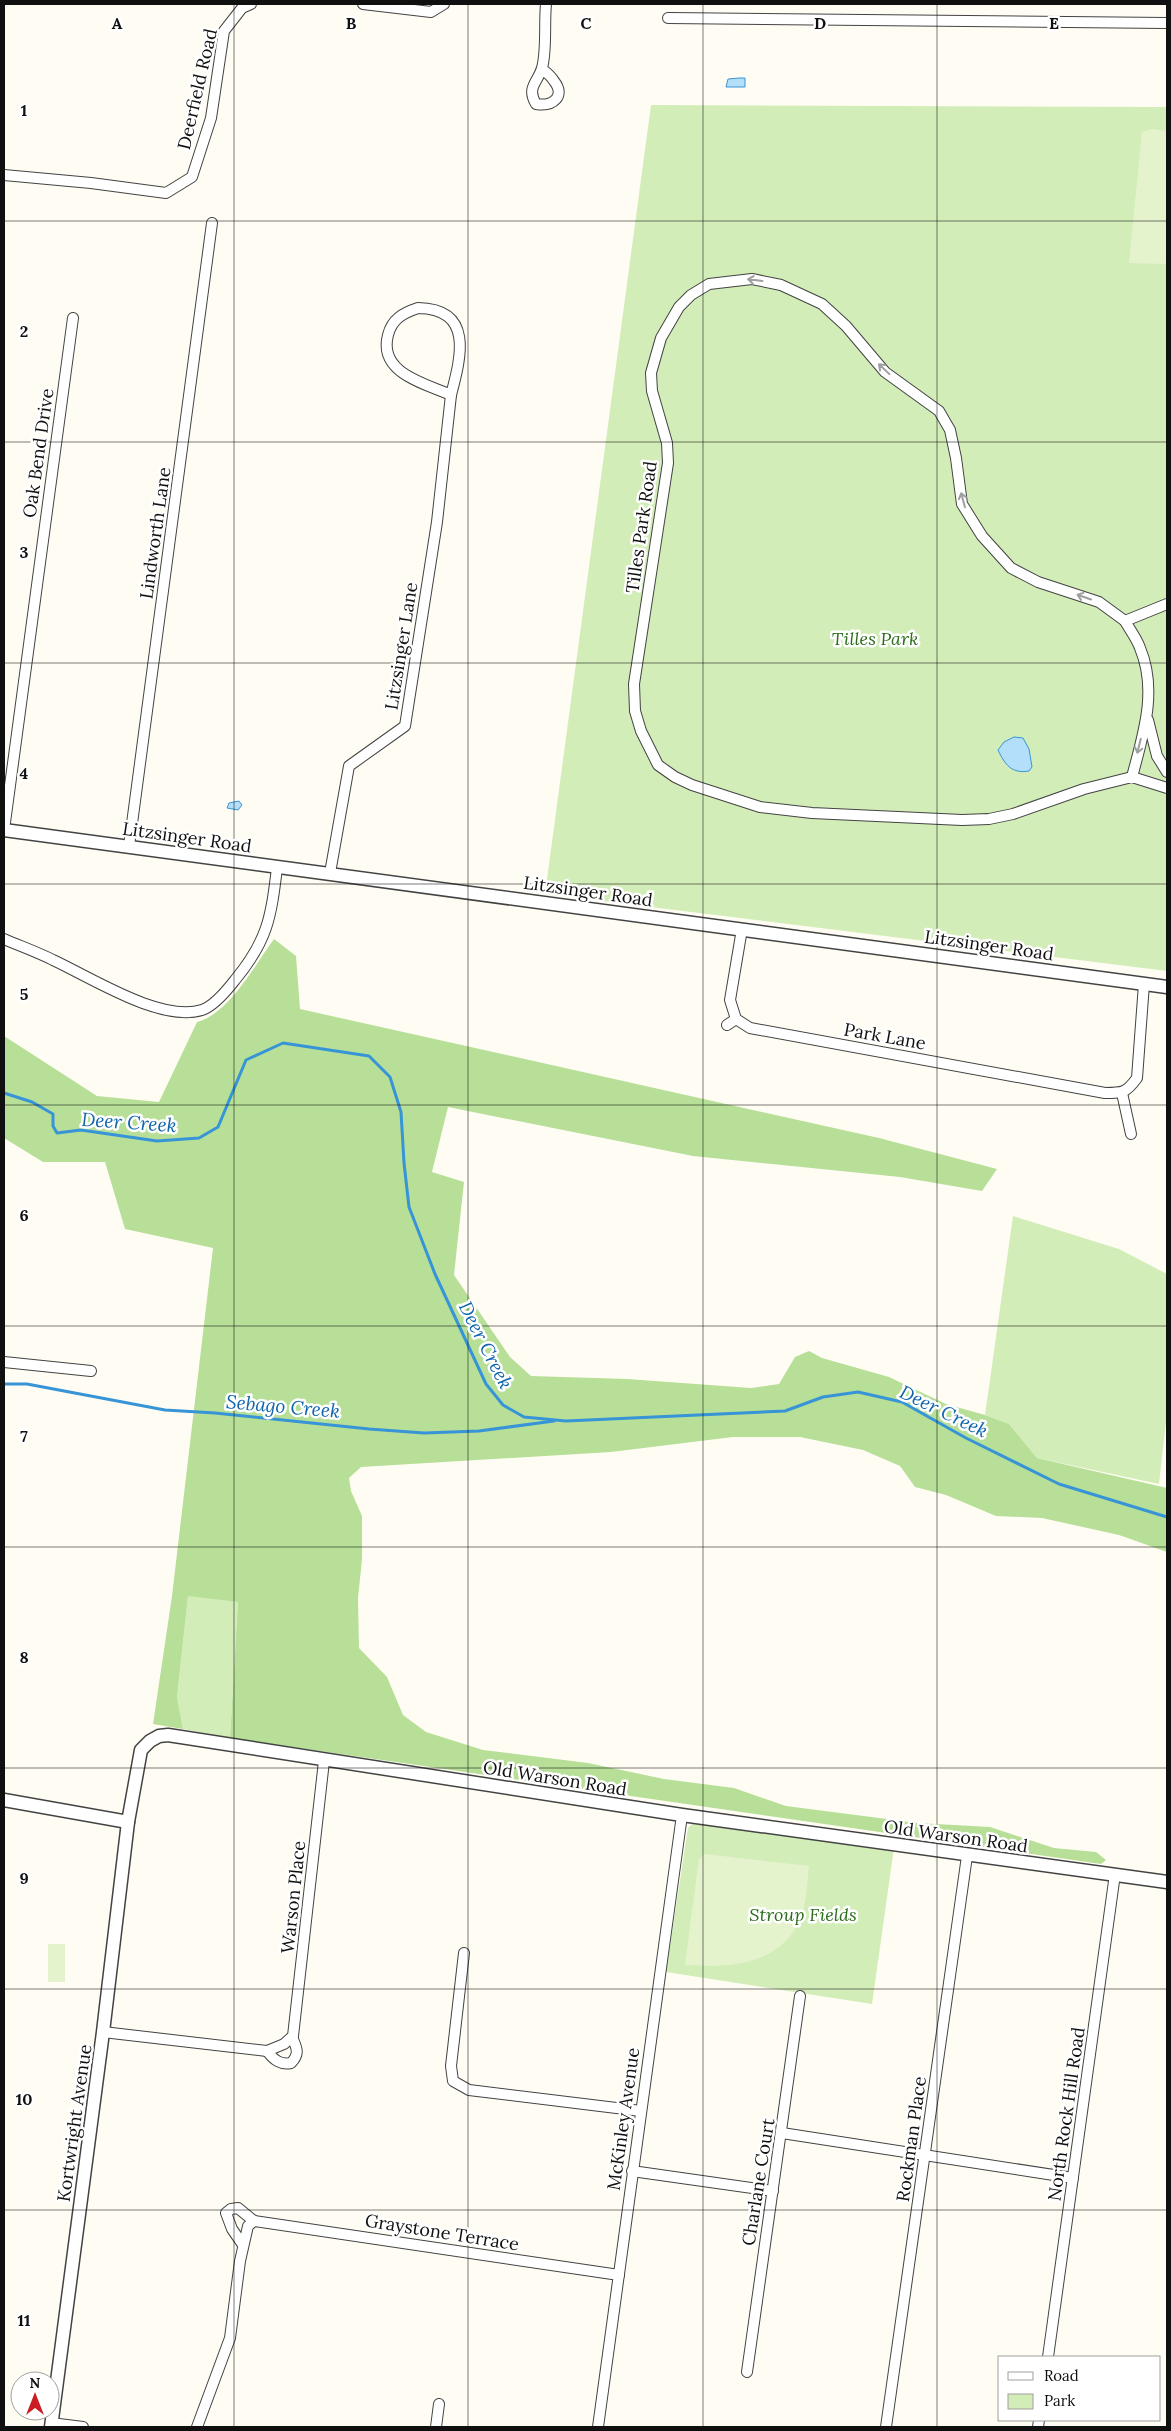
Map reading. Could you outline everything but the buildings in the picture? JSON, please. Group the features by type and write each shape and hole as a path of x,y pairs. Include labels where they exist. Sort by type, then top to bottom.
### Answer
{"street":[{"name":"Deerfield Road","path":"4,175 91,182 166,193 192,178 211,118 224,31 242,8 251,4"},
{"path":"363,4 431,12 444,4"},
{"path":"542,69 546,4"},
{"path":"668,18 1167,23"},
{"name":"Lindworth Lane","path":"129,846 212,223"},
{"name":"Tilles Park Road","path":"752,279 782,285 822,304 846,326 885,372 939,411 950,430 962,504 982,536 1011,568 1038,582 1099,602 1125,621 1140,648 1148,678 1148,715 1132,777 1084,789 1013,814 989,818 962,820 812,813 760,807 692,785 675,777 658,764 641,731 635,712 634,684 668,463 667,443 652,391 651,373 661,338 679,307 691,295 709,284 752,279"},
{"name":"Litzsinger Lane","path":"330,873 349,766 405,726 437,522 451,395 460,348 460,333 443,313 431,308 418,308 405,312 396,319 387,340 387,353 392,364 412,378 451,395"},
{"name":"Oak Bend Drive","path":"4,830 73,318"},
{"path":"1125,621 1167,604"},
{"path":"1148,715 1158,756 1167,772"},
{"path":"1132,777 1167,788"},
{"name":"Litzsinger Road","path":"4,830 1167,987"},
{"path":"4,939 52,959 123,996 180,1013 204,1010 228,989 240,975 264,937 271,917 277,868"},
{"name":"Park Lane","path":"742,929 730,1000 731,1022 754,1029 1105,1093 1122,1093"},
{"path":"1131,1134 1122,1093 1137,1078 1144,984"},
{"path":"4,1362 91,1371"},
{"name":"Old Warson Road","path":"128,1822 142,1750 150,1741 159,1736 168,1735 682,1816 1167,1882"},
{"name":"Warson Place","path":"103,2032 267,2052 282,2065 291,2064 297,2057 297,2049 292,2037 324,1761"},
{"path":"4,1800 128,1822"},
{"name":"McKinley Avenue","path":"598,2427 682,1816"},
{"name":"Kortwright Avenue","path":"51,2425 103,2032 128,1822"},
{"name":"Rockman Place","path":"886,2427 968,1856"},
{"name":"North Rock Hill Road","path":"1048,2356 1115,1874"},
{"path":"464,1953 451,2066 453,2081 469,2090 641,2112"},
{"name":"Charlane Court","path":"747,2372 800,1996"},
{"path":"267,2052 284,2044 292,2037"},
{"path":"782,2134 926,2154 1073,2178"},
{"path":"632,2171 773,2191"},
{"path":"244,2245 232,2229 226,2214 231,2208 238,2208 258,2221"},
{"path":"198,2427 230,2338 248,2226 258,2221"},
{"name":"Graystone Terrace","path":"258,2221 619,2275"},
{"path":"436,2427 439,2404"},
{"path":"51,2425 83,2427"}],"green space":[{"name":"Tilles Park","path":"651,105 1167,107 1167,971 545,894"},
{"path":"1152,129 1167,131 1167,264 1129,263 1142,132"},
{"path":"274,939 296,956 300,1009 879,1138 997,1169 982,1191 900,1177 693,1156 448,1107 432,1172 464,1182 454,1275 510,1357 531,1376 627,1379 751,1388 779,1384 795,1357 809,1351 822,1358 889,1377 946,1404 1009,1424 1037,1458 1167,1488 1167,1552 1119,1535 1042,1518 996,1516 946,1495 915,1487 900,1466 863,1450 800,1437 733,1437 611,1452 361,1467 349,1478 351,1491 362,1516 362,1559 358,1598 359,1648 387,1677 403,1715 426,1732 483,1750 588,1763 664,1779 734,1788 786,1806 918,1823 990,1827 1054,1848 1096,1852 1106,1860 1101,1864 230,1738 238,1602 188,1596 177,1698 183,1729 153,1724 172,1596 213,1248 125,1229 105,1162 43,1162 4,1138 4,1036 97,1096 159,1102 197,1022 209,1017 231,999"},
{"path":"1013,1216 1119,1249 1167,1274 1167,1413 1159,1484 1037,1458 1009,1424 985,1415"},
{"path":"188,1595 238,1602 230,1738 183,1729 177,1699"},
{"name":"Stroup Fields","path":"695,1821 894,1848 872,2004 666,1972 688,1828"},
{"path":"704,1854 809,1866 802,1915 793,1932 769,1954 737,1964 685,1965 699,1859"},
{"path":"48,1944 65,1944 65,1982 48,1982"}],"water":[{"path":"745,78 745,87 726,87 728,79"},
{"path":"1014,737 1023,738 1029,749 1032,767 1029,771 1014,770 1006,764 998,750 1004,742"},
{"path":"239,801 242,805 238,810 227,808 229,803"}],"waterway":[{"name":"Deer Creek","path":"4,1093 32,1102 53,1114 53,1126 57,1133 81,1130 157,1141 199,1138 218,1127 246,1060 283,1043 369,1056 390,1077 401,1112 409,1207 435,1274 486,1384 503,1405 524,1417 566,1421 785,1411 823,1397 858,1392 902,1402 966,1438 1059,1484 1167,1517"},
{"name":"Sebago Creek","path":"4,1384 27,1384 165,1410 424,1433 479,1431 554,1421"}]}
